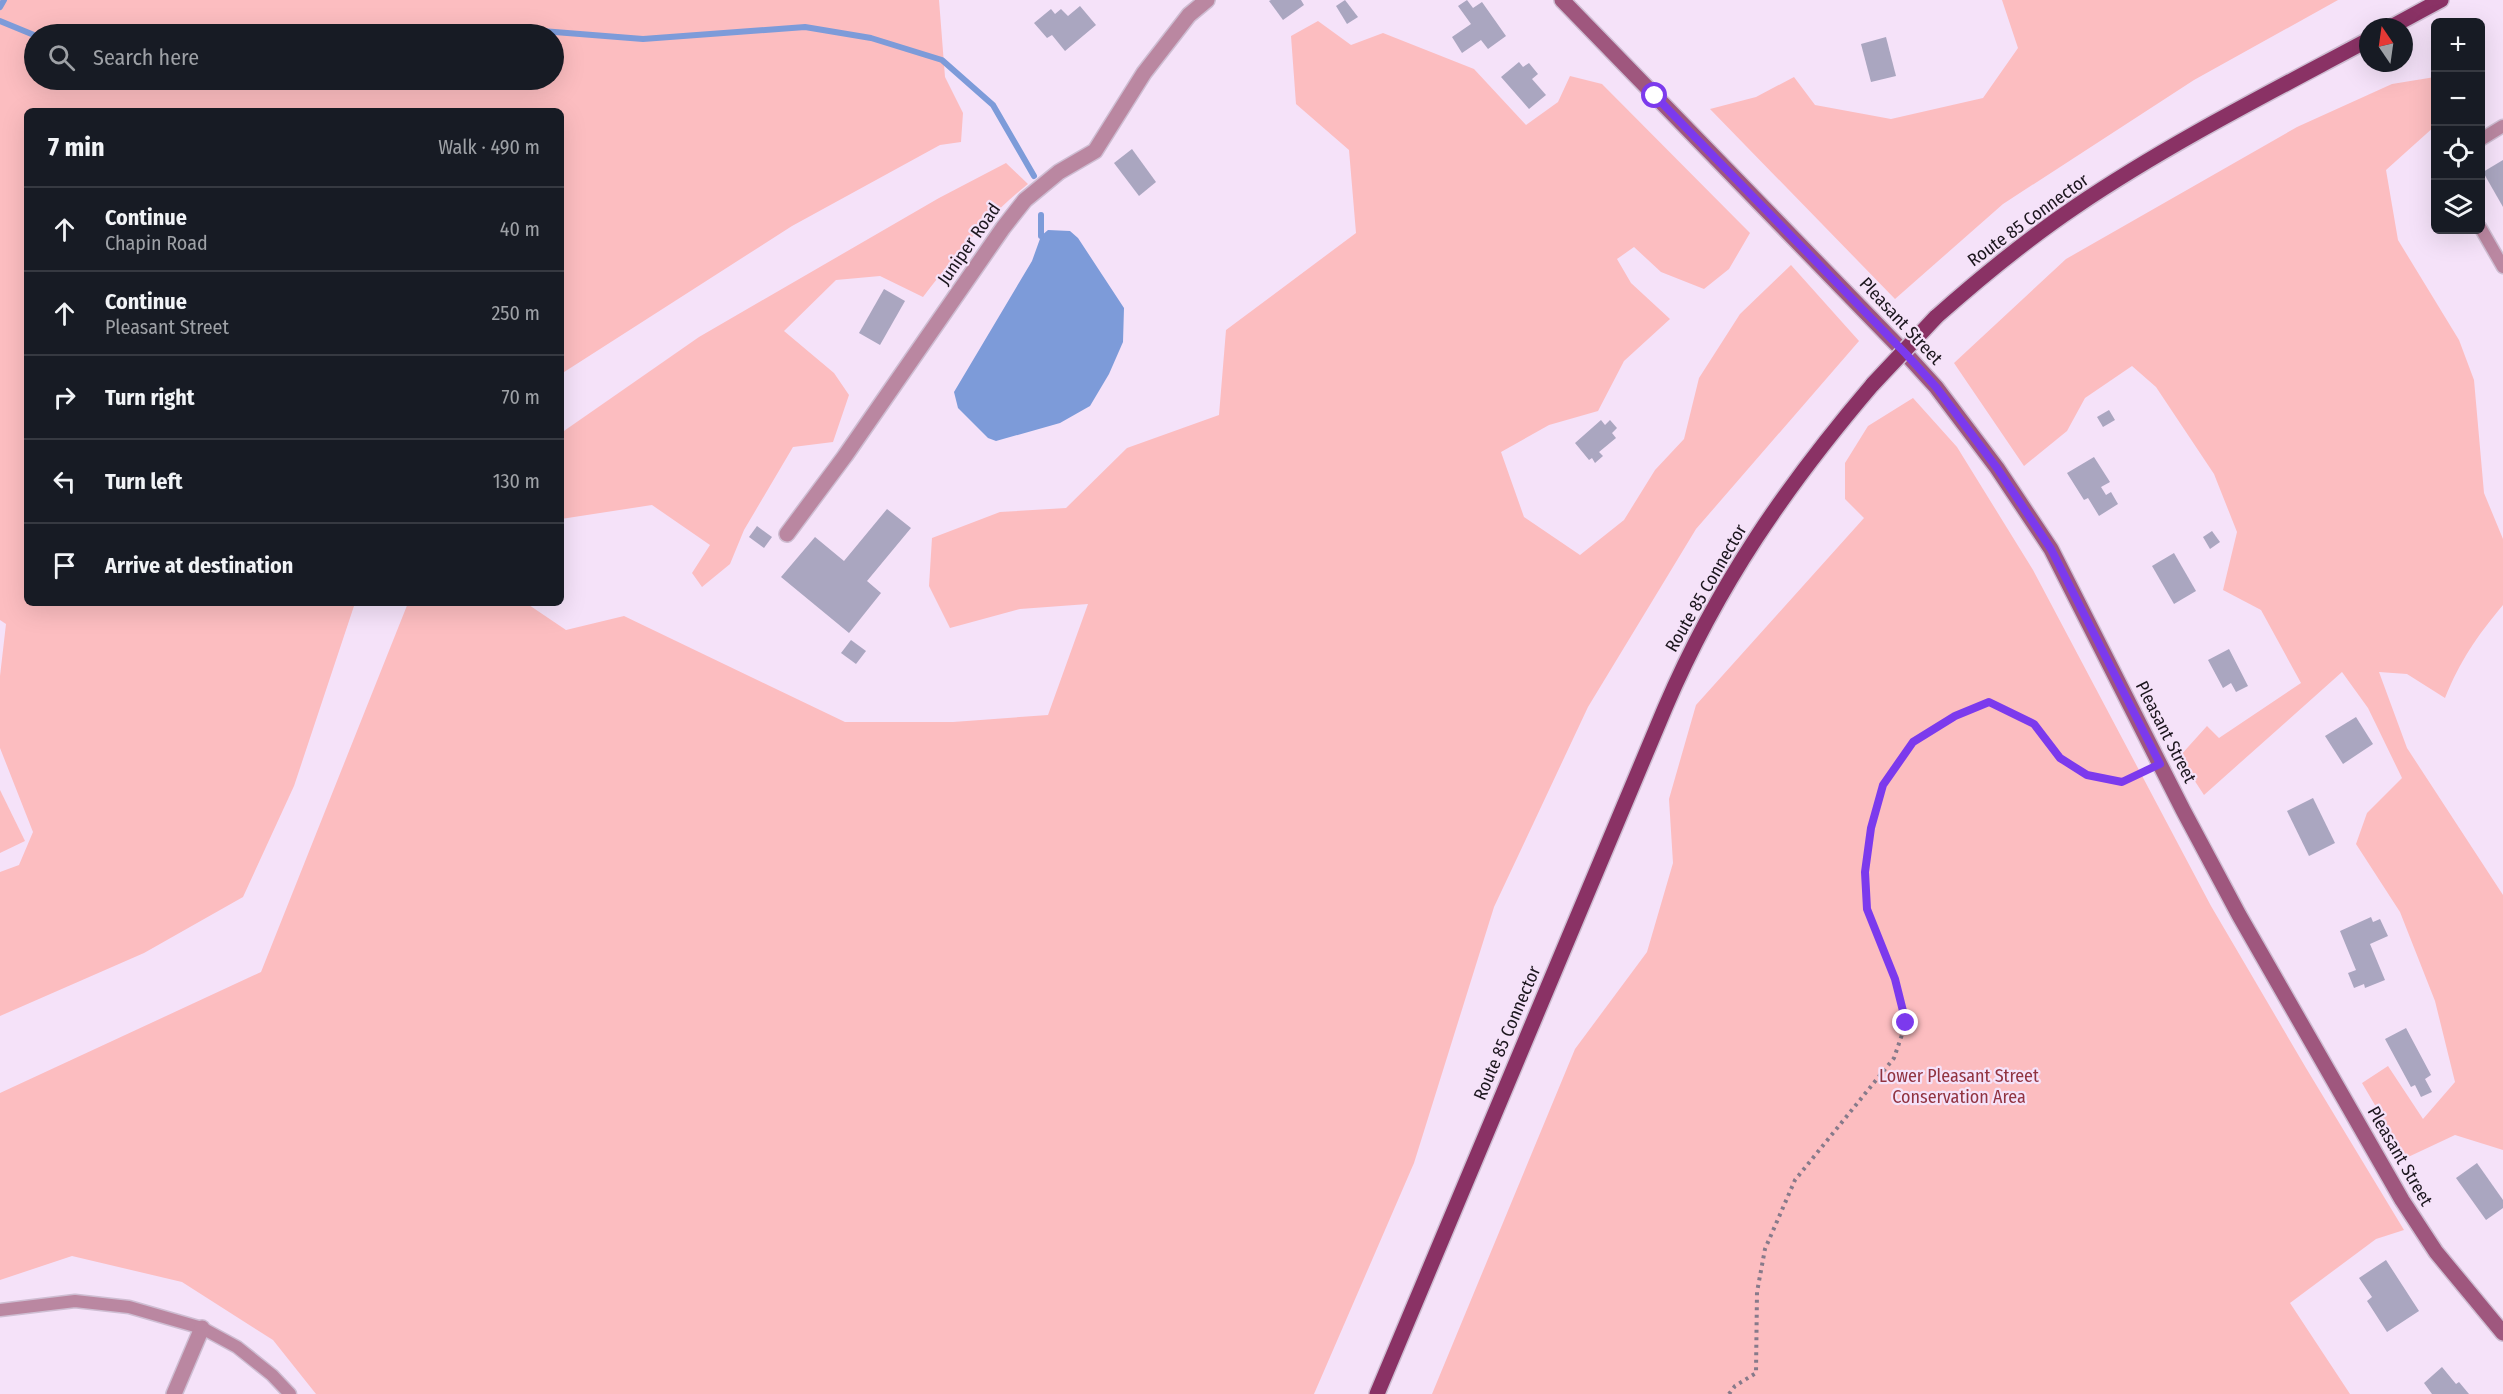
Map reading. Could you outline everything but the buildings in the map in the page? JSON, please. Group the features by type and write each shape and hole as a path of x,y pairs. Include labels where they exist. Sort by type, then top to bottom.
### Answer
{"main road":[{"path":"2408,18 2441,0"},
{"name":"Route 85 Connector","path":"1377,1394 1693,646 1732,574 1815,451 1873,384 1936,317 2004,259 2091,196 2188,138 2359,45"}],"street":[{"name":"Juniper Road","path":"787,534 845,456 1010,219 1025,200 1059,172 1095,151 1144,74 1189,15 1207,0"},
{"name":"Pleasant Street","path":"1562,0 1867,313 1936,387 1997,468 2051,549 2239,915 2402,1200 2436,1252 2503,1333"},
{"path":"174,1394 202,1329"}],"lane":[{"path":"2485,137 2503,126"},
{"path":"2485,233 2503,267"},
{"path":"0,1310 75,1301 129,1307 202,1329 237,1347 272,1375 290,1394"}],"path":[{"path":"1729,1394 1735,1386 1756,1373 1757,1292 1765,1249 1795,1180 1894,1058 1906,1023 1895,979 1867,909 1865,872 1871,828 1883,785 1913,742 1955,716 1989,702 2034,724 2060,758 2087,775 2122,782 2160,764"}],"green space":[{"path":"0,0 939,0 945,77 963,113 961,142 940,145 792,226 564,372 564,108 24,108 24,606 354,606 294,786 243,897 144,953 0,1016 0,872 19,865 33,832 0,748 0,676 6,624 0,620"},
{"path":"2002,0 2338,0 2194,80 2003,204 1895,299 1710,109 1756,97 1794,77 1815,105 1891,119 1983,98 2018,48"},
{"path":"1318,21 1351,45 1383,33 1474,69 1526,125 1558,102 1570,76 1602,84 1750,233 1729,269 1704,289 1661,272 1634,247 1617,259 1631,283 1670,319 1624,361 1598,411 1549,425 1501,452 1524,517 1580,555 1624,520 1655,470 1684,439 1699,378 1740,314 1791,265 1859,341 1696,529 1588,707 1494,907 1414,1163 1314,1394 316,1394 273,1340 182,1282 72,1256 0,1280 0,1093 261,972 407,606 530,606 566,630 624,616 845,722 953,722 1048,715 1088,604 1020,609 950,628 929,586 932,538 1000,512 1066,508 1127,448 1219,415 1226,330 1356,233 1349,150 1296,104 1291,36"},
{"path":"2431,78 2431,130 2386,170 2398,240 2459,340 2474,380 2484,493 2503,539 2503,605 2470,649 2445,698 2407,674 2379,672 2407,748 2503,895 2503,1150 2455,1135 2406,1158 2362,1083 2388,1066 2423,1119 2455,1082 2435,1001 2400,912 2356,844 2367,813 2402,778 2368,708 2342,672 2204,795 2179,757 2207,726 2219,738 2301,683 2261,610 2223,590 2237,532 2214,474 2156,387 2132,366 2085,398 2067,431 2024,466 1954,363 2066,259 2297,127 2392,84"},
{"path":"1006,163 1028,184 972,237 923,297 880,276 836,280 784,331 834,373 849,395 833,442 793,447 744,530 730,564 702,587 692,573 710,545 652,505 564,519 564,431 699,337 939,198"},
{"name":"Lower Pleasant Street Conservation Area","path":"1913,398 1957,447 2033,570 2211,906 2404,1230 2376,1239 2290,1303 2350,1394 1432,1394 1575,1049 1647,952 1673,863 1669,799 1696,705 1864,518 1845,499 1845,463 1868,426"},
{"path":"0,790 25,841 0,853"}],"water":[{"path":"1048,230 1070,231 1078,238 1124,308 1123,342 1109,374 1090,406 1060,423 996,441 988,438 958,408 954,392 1032,261 1041,236"}],"waterway":[{"path":"0,7 4,0"},
{"path":"0,21 24,31"},
{"path":"564,33 643,39 805,27 871,38 942,60 993,105 1034,176"},
{"path":"1041,215 1041,236"}],"route":[{"path":"1655,96 1936,387 1997,468 2051,549 2160,764 2122,782 2087,775 2060,758 2034,724 1989,702 1955,716 1913,742 1883,785 1871,828 1865,872 1867,909 1895,979 1906,1023"}]}
